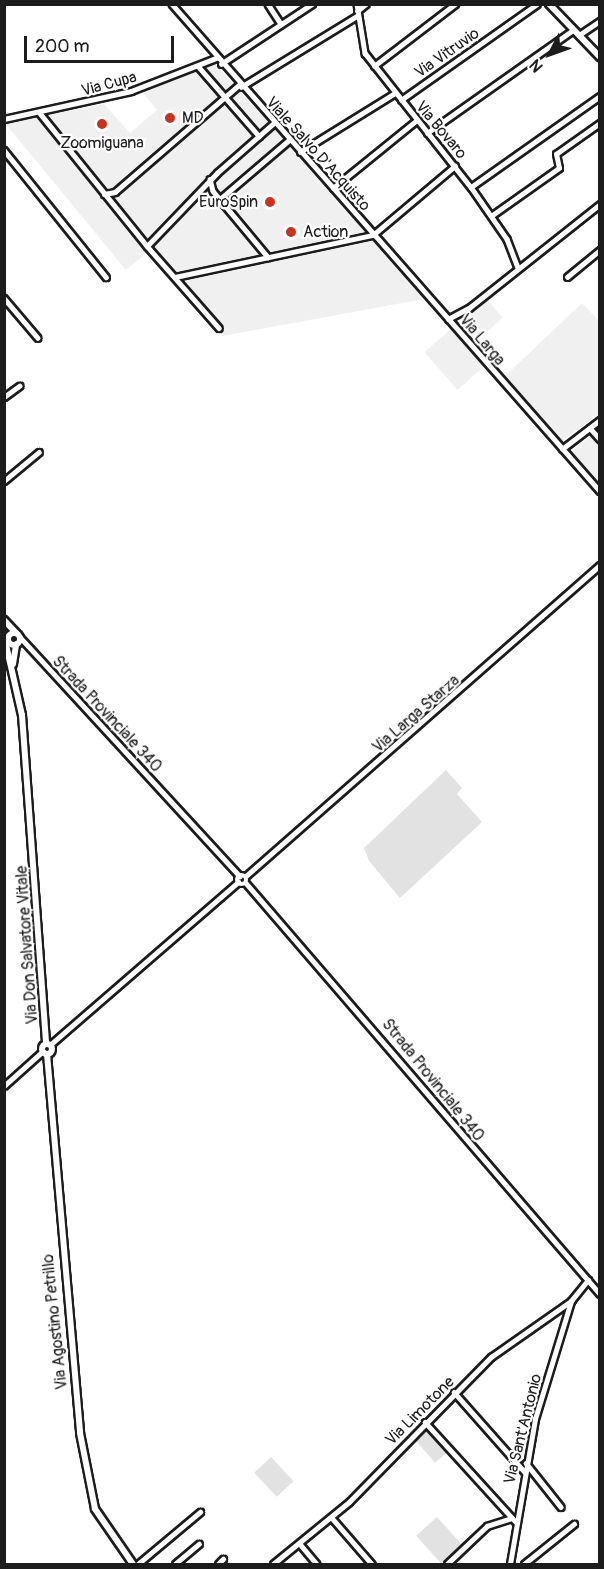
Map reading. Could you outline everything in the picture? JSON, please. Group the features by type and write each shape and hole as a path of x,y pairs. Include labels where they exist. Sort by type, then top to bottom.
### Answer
{"street":[{"name":"Viale Salvo D'Acquisto","path":"172,4 240,86 448,319"},
{"path":"268,4 281,24"},
{"path":"221,64 312,4"},
{"name":"Via Bovaro","path":"357,4 358,34 374,66 471,187 507,239 518,267"},
{"path":"104,194 115,192 240,86 357,14 366,4"},
{"path":"374,66 455,4"},
{"name":"Via Vitruvio","path":"401,100 537,4"},
{"path":"549,4 600,57"},
{"path":"427,133 576,32 600,21"},
{"name":"Via Cupa","path":"4,119 131,91 216,58"},
{"path":"198,66 259,136"},
{"path":"300,152 395,93"},
{"path":"471,187 600,96"},
{"path":"39,112 147,246 219,328"},
{"path":"333,188 417,120"},
{"path":"147,246 210,179 274,123"},
{"path":"491,216 559,168 556,154 600,123"},
{"path":"220,200 290,140"},
{"path":"4,150 106,277"},
{"path":"175,277 373,235 455,166"},
{"path":"210,179 213,191 268,257"},
{"path":"201,188 213,191"},
{"path":"113,205 115,192"},
{"name":"Via Larga","path":"600,204 469,308 448,319 600,491"},
{"path":"567,277 600,250"},
{"path":"4,298 38,338"},
{"path":"4,397 19,386"},
{"path":"562,449 600,420"},
{"path":"590,428 600,439"},
{"path":"4,481 39,452"},
{"name":"Via Larga Starza","path":"243,876 600,565"},
{"path":"4,620 18,639"},
{"path":"7,640 18,639"},
{"path":"7,640 18,639"},
{"name":"Strada Provinciale 340","path":"18,639 30,648 243,876"},
{"name":"Via Don Salvatore Vitale","path":"13,664 18,639"},
{"name":"Via Don Salvatore Vitale","path":"7,640 22,715 48,1045"},
{"path":"4,1086 45,1053 48,1045 243,876 246,883"},
{"path":"238,882 246,883"},
{"name":"Strada Provinciale 340","path":"246,883 600,1294"},
{"name":"Via Agostino Petrillo","path":"45,1053 48,1063 65,1290 89,1486 102,1524 133,1564"},
{"name":"Via Limotone","path":"273,1564 332,1518 454,1392 517,1334 571,1301 588,1280"},
{"name":"Via Sant'Antonio","path":"510,1564 514,1520 524,1471 571,1301"},
{"path":"454,1392 524,1471"},
{"path":"425,1422 514,1520 487,1526 447,1564"},
{"path":"526,1463 561,1507"},
{"path":"138,1564 200,1512"},
{"path":"332,1518 372,1564"},
{"path":"524,1564 574,1524"},
{"path":"175,1564 199,1544"},
{"path":"300,1544 318,1564"},
{"path":"218,1564 224,1560"}],"shaded area":[{"path":"215,64 424,299 222,336 149,251 126,270 5,123 104,104 130,133 157,110 142,92"},
{"path":"486,299 503,318 474,343 458,324"},
{"path":"582,303 599,321 599,414 559,443 503,378"},
{"path":"451,329 484,367 457,390 425,352"},
{"path":"590,436 599,446 599,487 569,454"},
{"path":"446,770 462,788 457,794 482,822 400,898 369,861 364,848"},
{"path":"427,1426 449,1451 435,1463 413,1438"},
{"path":"271,1457 294,1481 277,1497 254,1473"},
{"path":"437,1517 462,1545 442,1564 416,1536"}],"place":[{"name":"MD","path":"170,118"},
{"name":"Zoomiguana","path":"102,124"},
{"name":"EuroSpin","path":"270,202"},
{"name":"Action","path":"291,232"}]}
